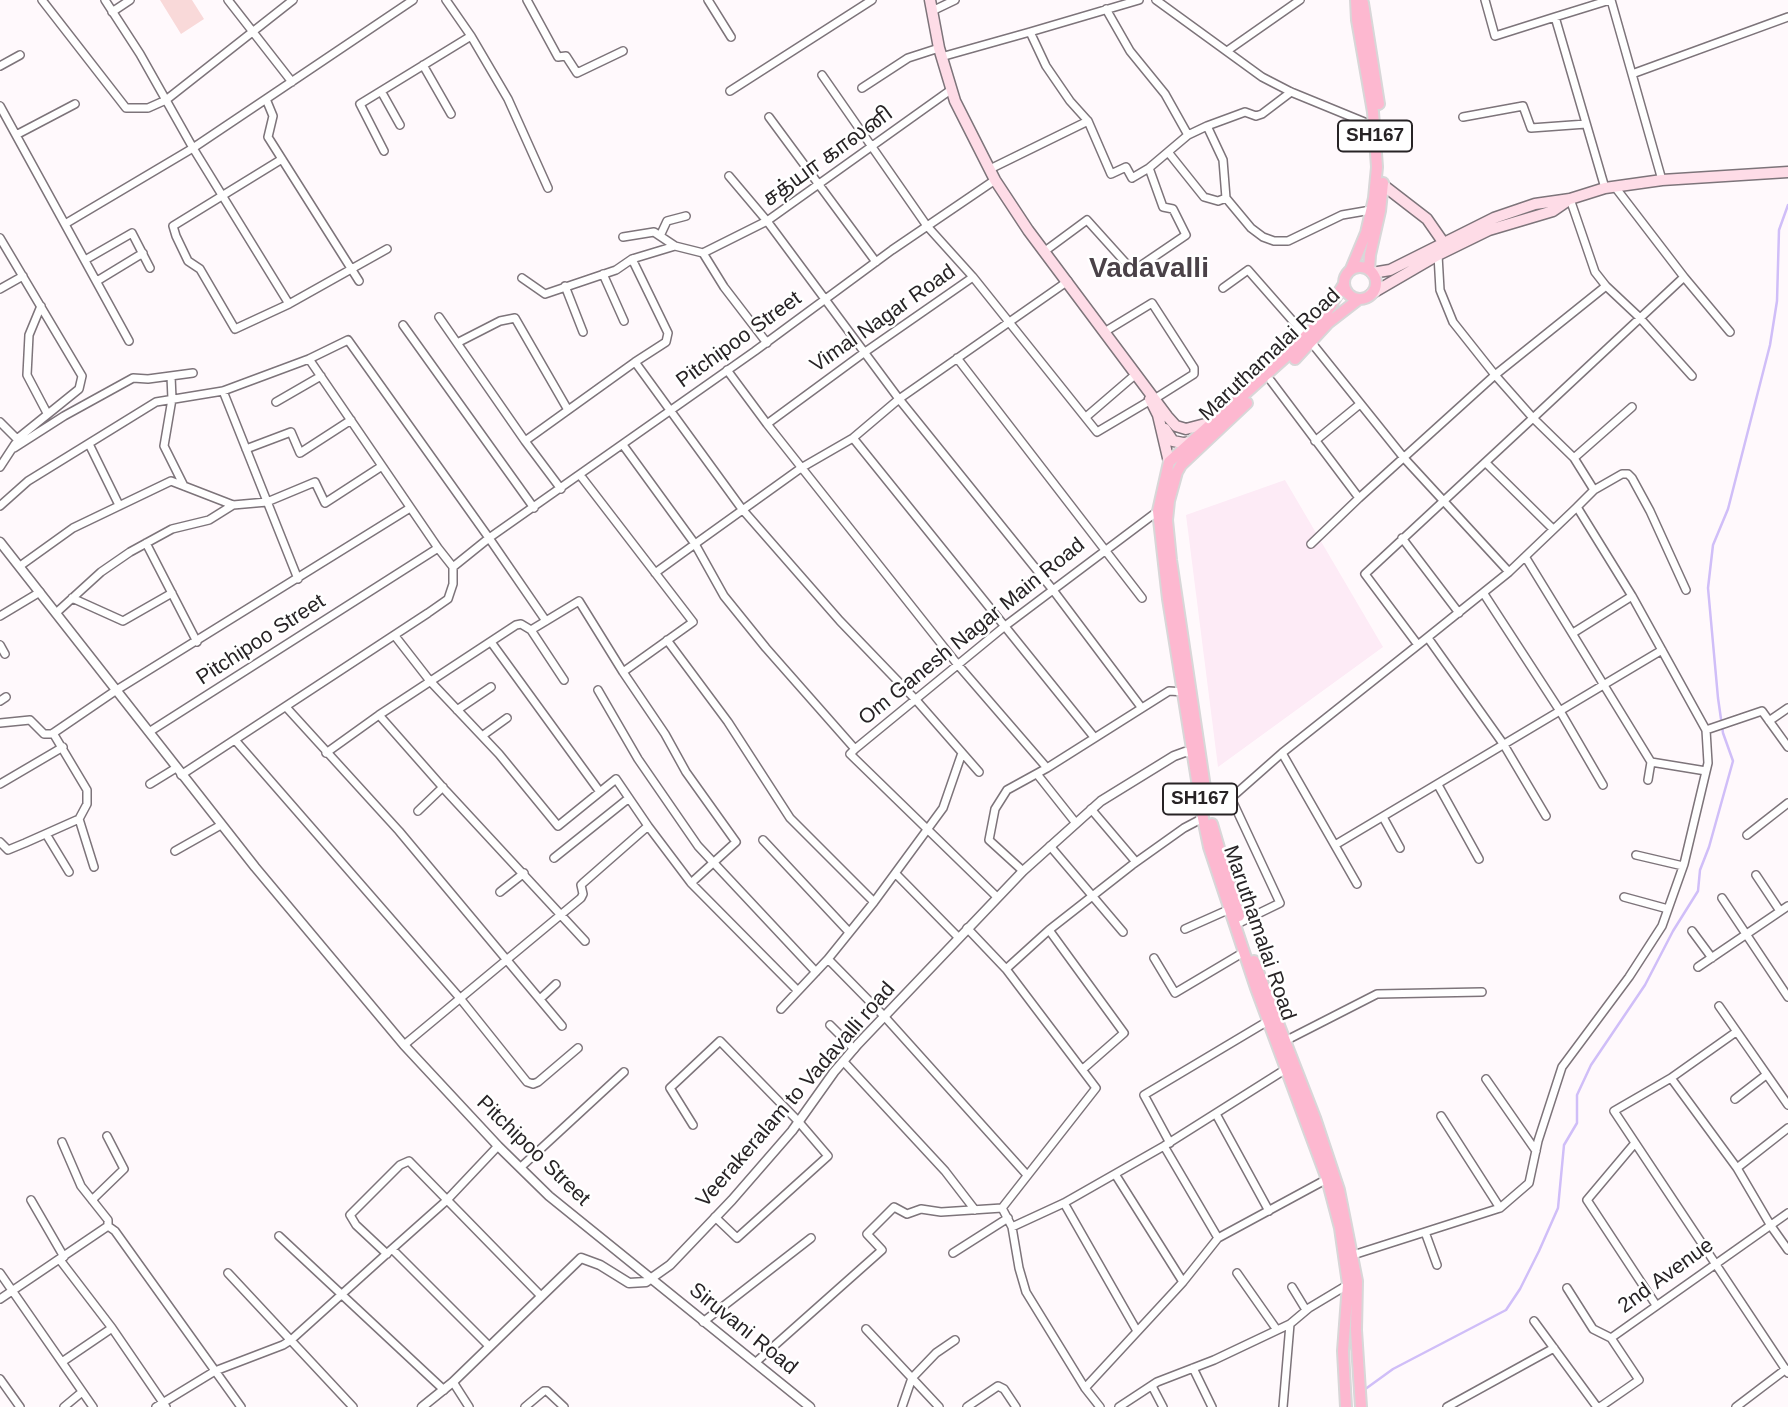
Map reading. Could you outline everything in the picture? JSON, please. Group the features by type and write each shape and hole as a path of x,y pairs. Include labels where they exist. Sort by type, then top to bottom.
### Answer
{"main road":[{"path":"930,0 940,52 952,89 995,180 1153,399 1176,426 1186,445 1181,465"},
{"name":"Maruthamalai Road","path":"1356,0 1374,126 1379,184 1380,211 1370,255 1371,271"},
{"name":"Maruthamalai Road","path":"1350,269 1366,233 1379,184 1380,111 1363,0"},
{"path":"1570,199 1553,211 1489,230 1438,255 1371,294 1359,299 1347,293 1344,284 1350,269 1361,267 1371,271 1390,270 1493,219 1525,208 1610,188 1662,180 1788,172"},
{"path":"1379,184 1395,192 1427,219 1443,242"},
{"path":"1371,271 1376,286 1371,294"},
{"name":"Maruthamalai Road","path":"1344,284 1308,339 1271,381 1181,465 1172,488 1167,520 1188,693 1213,832 1241,922 1315,1118 1339,1190 1353,1255 1344,1367 1346,1407"},
{"name":"Maruthamalai Road","path":"1188,693 1168,599 1158,511 1169,462 1308,339 1359,299"},
{"path":"1153,399 1169,462"},
{"path":"1158,415 1173,441 1186,445 1209,437"},
{"path":"1176,426 1186,429 1199,428 1216,421"},
{"name":"Maruthamalai Road","path":"1197,753 1203,818 1230,909 1268,1021 1327,1179 1342,1238 1352,1283 1362,1407"}],"street":[{"path":"41,0 126,108 148,107 166,100 293,0"},
{"path":"105,0 289,304"},
{"path":"112,12 130,0"},
{"path":"228,0 292,82"},
{"path":"65,224 193,148 413,0"},
{"path":"446,0 508,99 548,188"},
{"path":"527,0 558,57 566,56 577,73 623,51"},
{"path":"708,0 731,37"},
{"path":"730,91 872,0"},
{"path":"932,11 955,0"},
{"path":"862,88 908,58 1030,32 1139,0"},
{"path":"1156,0 1262,77 1291,92 1374,126"},
{"path":"1227,51 1300,0"},
{"path":"1485,0 1495,36 1611,0 1662,180"},
{"path":"1106,9 1130,51 1165,94 1188,135"},
{"path":"1555,17 1586,124 1610,188 1730,331"},
{"path":"1632,75 1788,17"},
{"path":"1030,32 1046,66 1070,101 1088,121 1111,174 1126,167 1132,178 1149,168 1188,135 1245,112 1256,116 1262,114 1291,92"},
{"path":"384,151 360,104 471,36"},
{"path":"0,66 20,55"},
{"path":"423,65 451,114"},
{"path":"822,75 927,226 973,277"},
{"name":"சத்யா காலனி","path":"952,89 767,221 899,399 1052,590 1141,707"},
{"path":"382,91 400,125"},
{"path":"266,99 273,116 268,137 359,281"},
{"path":"16,135 75,104"},
{"path":"0,106 129,341"},
{"path":"1463,117 1523,106 1531,128 1586,124"},
{"path":"769,117 876,262"},
{"path":"990,169 1088,121"},
{"path":"1206,126 1223,160 1226,198 1251,228 1263,237 1288,241 1342,215 1371,210"},
{"path":"1168,152 1204,197 1218,201 1226,198"},
{"path":"282,159 173,226 188,261 200,269 235,329 289,304 387,249"},
{"path":"1045,251 1087,220 1133,271 1186,235 1172,209 1163,207 1149,168"},
{"path":"623,237 654,232 674,246 704,253 767,221 729,176"},
{"name":"Pitchipoo Street","path":"453,567 489,538 995,180"},
{"path":"1570,199 1595,272 1692,376"},
{"path":"660,236 667,221 686,216"},
{"path":"85,260 132,233 150,268"},
{"path":"0,237 82,376 79,389 17,439 14,448 0,467"},
{"path":"522,278 545,294 616,270 632,259 674,246"},
{"path":"97,281 143,253"},
{"path":"704,253 724,287 767,342"},
{"path":"1438,255 1440,290 1453,322 1495,375 1574,458 1594,490"},
{"path":"525,441 666,342 668,332 632,259"},
{"path":"1223,288 1248,270 1308,339 1404,458 1510,572"},
{"path":"603,274 624,320"},
{"path":"0,289 23,276"},
{"name":"Vimal Nagar Road","path":"766,424 973,277 1086,417"},
{"path":"1419,645 1365,574 1684,277"},
{"path":"655,573 801,468 853,438 899,399 1068,281"},
{"path":"565,286 583,332"},
{"path":"1311,544 1495,375 1606,286"},
{"path":"1106,331 1152,303 1194,368 1194,374 1097,432 1086,417 1138,377"},
{"path":"41,306 29,335 27,375 47,413"},
{"path":"439,317 561,489"},
{"path":"457,343 500,321 515,318 568,410"},
{"path":"403,325 534,508"},
{"path":"0,506 28,481 156,402 223,391 309,359 348,340 546,621"},
{"path":"957,358 1142,598"},
{"path":"150,785 235,740 448,599 453,584 453,567 309,359"},
{"path":"635,362 742,509 840,621 916,700 979,772"},
{"path":"727,370 766,424 958,665 1047,768"},
{"path":"14,448 64,416 133,378 193,373"},
{"path":"170,376 173,399 164,446 184,486"},
{"path":"276,402 321,376"},
{"path":"1271,381 1359,498"},
{"path":"223,391 298,579"},
{"path":"1315,440 1360,404"},
{"path":"1574,458 1632,407"},
{"path":"246,449 291,432 300,453 351,420"},
{"path":"0,422 17,439"},
{"path":"853,438 1094,737"},
{"path":"89,443 119,505"},
{"name":"Om Ganesh Nagar Main Road","path":"623,445 695,544 724,596 855,749 1005,626 1158,511"},
{"path":"1486,463 1553,529"},
{"path":"56,613 101,572 172,529 208,520 233,505 267,502 314,482 325,503 382,466"},
{"path":"1241,922 1280,903 1231,798 1282,753 1510,572 1594,490 1622,474 1628,474 1632,478 1686,590"},
{"path":"580,475 693,622 623,672"},
{"path":"20,566 73,528 171,481 233,505"},
{"path":"1353,1255 1500,1208 1530,1183 1535,1151 1562,1067 1629,977 1662,926 1683,866 1708,763 1706,730 1632,596 1577,507"},
{"path":"0,723 30,720 44,734 53,733 115,691 410,508"},
{"path":"1402,538 1459,613"},
{"path":"0,542 149,732"},
{"path":"146,543 197,642"},
{"name":"Pitchipoo Street","path":"438,548 149,732 221,825 404,1045 498,1146 549,1196 653,1278"},
{"path":"1526,558 1651,762 1647,780"},
{"path":"0,616 40,592"},
{"path":"72,598 123,621 172,593"},
{"path":"1484,594 1560,710 1603,785"},
{"path":"1573,633 1632,596"},
{"path":"531,630 579,601 665,734 686,772 736,842 691,883"},
{"path":"326,753 516,625 521,624 531,630 564,680"},
{"path":"395,636 430,681 482,736 558,826 616,779 691,883 798,991"},
{"path":"1428,638 1504,745 1546,816"},
{"path":"667,640 727,722 790,818 874,902"},
{"path":"491,642 600,792"},
{"path":"0,645 5,654"},
{"path":"1335,845 1662,650"},
{"path":"457,710 491,687"},
{"path":"598,690 638,760 698,846 816,972"},
{"path":"1023,872 989,840 995,809 1007,790 1169,691 1188,693"},
{"path":"286,707 399,831 562,1026"},
{"path":"1769,721 1788,708"},
{"path":"1706,730 1762,711 1788,747"},
{"path":"379,715 585,941"},
{"path":"482,736 507,718"},
{"path":"0,842 8,850 46,834 79,819 87,804 87,790 53,733"},
{"path":"235,740 459,998 527,1082 538,1082 578,1048"},
{"path":"0,784 63,747"},
{"path":"855,749 850,754 997,897"},
{"name":"Veerakeralam to Vadavalli road","path":"653,1278 670,1265 715,1217 798,1121 854,1049 997,897 1091,809 1174,756 1185,752 1197,753"},
{"path":"781,1009 828,959 874,902 943,808 962,753"},
{"path":"1282,753 1357,884"},
{"path":"1651,762 1706,771"},
{"path":"1037,774 1075,822"},
{"path":"1438,785 1479,859"},
{"path":"418,811 443,787"},
{"path":"554,858 629,798"},
{"path":"1747,835 1788,803"},
{"path":"1091,809 1136,862"},
{"path":"1383,817 1400,848"},
{"path":"1006,969 1049,930 1136,862 1203,818"},
{"path":"79,819 94,867"},
{"path":"176,851 221,825"},
{"path":"404,1045 580,898 583,883 648,826"},
{"path":"46,834 69,872"},
{"path":"763,840 849,932"},
{"path":"1050,846 1123,932"},
{"path":"1636,855 1683,866"},
{"path":"500,892 524,873"},
{"path":"896,873 958,937"},
{"path":"1756,875 1780,911"},
{"path":"1624,897 1668,909"},
{"path":"1722,898 1788,997"},
{"path":"1698,967 1788,906"},
{"path":"1185,929 1230,909"},
{"path":"756,1362 882,1250 867,1234 894,1207 907,1214 921,1209 941,1212 1002,1208 1096,1088 1006,969 967,928"},
{"path":"1049,930 1124,1033 1083,1069"},
{"path":"1692,931 1712,958"},
{"path":"1154,958 1175,993 1244,952"},
{"path":"828,959 884,1016 1027,1175"},
{"path":"540,999 556,984"},
{"path":"1285,1041 1377,994 1482,992"},
{"path":"1719,1006 1788,1105"},
{"path":"1218,1238 1167,1145 1144,1095 1268,1021"},
{"path":"830,1025 854,1049"},
{"path":"1736,1032 1671,1078 1614,1111 1787,1371 1736,1407"},
{"path":"693,1125 670,1088 720,1041 828,1156 737,1238 715,1217"},
{"path":"844,1062 945,1171 975,1210"},
{"path":"1012,1227 1064,1203 1167,1145 1286,1069"},
{"path":"521,1167 624,1072"},
{"path":"1735,1099 1766,1075"},
{"path":"1671,1078 1737,1168 1770,1226 1788,1250"},
{"path":"1486,1079 1535,1151"},
{"path":"1216,1114 1269,1211"},
{"path":"1441,1116 1500,1208"},
{"path":"1737,1168 1788,1128"},
{"path":"92,1200 124,1169 107,1136"},
{"path":"62,1142 81,1186 108,1220 108,1226"},
{"path":"1635,1143 1587,1200 1656,1305"},
{"path":"31,1200 62,1258 162,1405 215,1371 291,1340 446,1201 498,1146"},
{"path":"489,1346 389,1252 356,1225 350,1215 400,1165 409,1161 541,1296"},
{"path":"1115,1174 1183,1282"},
{"path":"1086,1388 1183,1282 1218,1238 1327,1179"},
{"path":"1064,1203 1138,1331"},
{"path":"1002,1208 1012,1227 1019,1268 1027,1292 1100,1407"},
{"name":"2nd Avenue","path":"1599,1407 1639,1380 1611,1338 1788,1213"},
{"path":"953,1253 1007,1218"},
{"path":"1780,1219 1788,1226"},
{"path":"0,1299 108,1226"},
{"path":"108,1226 115,1231 241,1407"},
{"path":"1425,1232 1437,1265"},
{"path":"279,1236 444,1390"},
{"path":"704,1322 811,1237"},
{"path":"422,1407 453,1382 582,1258 600,1265 629,1283 646,1282 653,1278"},
{"path":"0,1273 93,1407"},
{"path":"229,1273 353,1407"},
{"path":"1237,1273 1277,1330"},
{"name":"Siruvani Road","path":"653,1278 810,1407"},
{"path":"1119,1407 1152,1386 1290,1324 1306,1310 1352,1283"},
{"path":"1292,1287 1306,1310"},
{"path":"1567,1288 1593,1329 1611,1338"},
{"path":"1534,1321 1599,1407"},
{"path":"1283,1407 1290,1324"},
{"path":"62,1362 112,1328"},
{"path":"866,1329 939,1407"},
{"path":"902,1407 912,1378 936,1353 955,1340"},
{"path":"1448,1407 1554,1348"},
{"path":"1193,1368 1212,1407"},
{"path":"0,1379 20,1407"},
{"path":"453,1382 469,1407"},
{"path":"967,1407 998,1386 1004,1389 1016,1407"},
{"path":"1152,1386 1163,1407"},
{"path":"525,1407 544,1391 564,1407"},
{"path":"64,1407 82,1392"}],"shaded area":[{"path":"160,0 192,0 204,19 181,34"},
{"path":"1285,480 1383,647 1218,767 1186,515"}],"waterway":[{"path":"1364,1390 1393,1369 1506,1310 1520,1289 1558,1208 1564,1145 1577,1123 1577,1095 1591,1065 1645,985 1673,931 1698,891 1700,870 1733,761 1723,733 1718,698 1708,588 1713,545 1728,509 1770,345 1777,301 1779,230 1788,205"}],"district":[{"name":"Vadavalli","path":"1149,269"}]}
